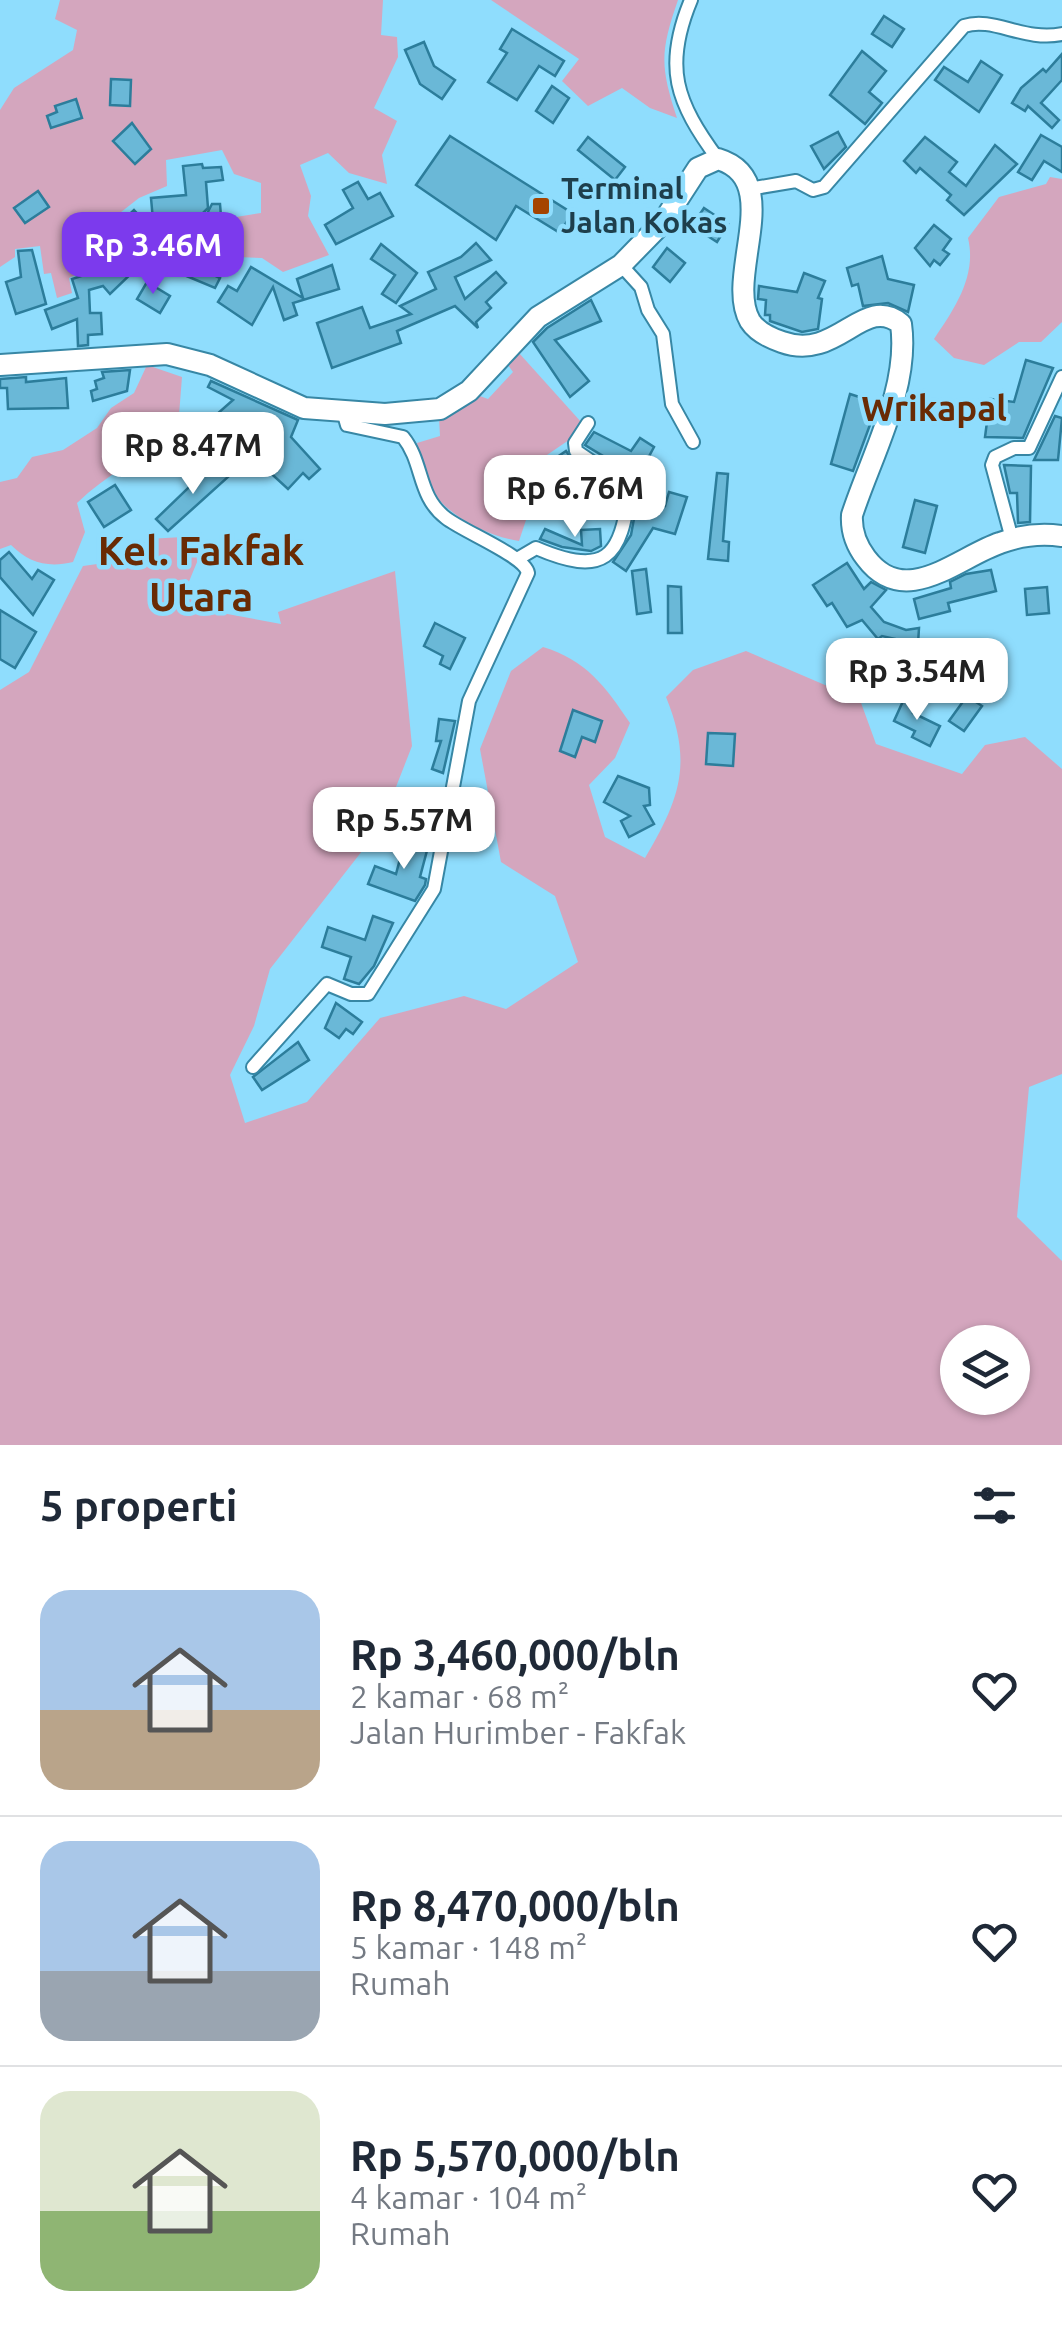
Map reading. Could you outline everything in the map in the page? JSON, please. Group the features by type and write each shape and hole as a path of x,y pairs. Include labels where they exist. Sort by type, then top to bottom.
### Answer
{"main road":[{"path":"0,366 167,354 210,366 304,408 426,412 448,406 469,391 538,317 621,265 662,222 698,168 718,159 737,170 749,189 752,208 744,291 754,326 780,342 817,346 835,340 873,315 886,315 901,324 894,392 852,514 852,532 867,560 891,578 915,580 1012,539 1062,536"}],"street":[{"path":"691,0 675,43 674,69 682,97 718,159"},
{"path":"749,189 788,181 813,190 824,188 964,26 979,23 1029,36 1062,34"},
{"path":"621,265 639,284 649,312 663,334 672,404 693,442"},
{"path":"1012,539 992,465 995,457 1004,452 1029,448 1062,378"},
{"path":"253,1067 327,984 350,994 368,994 426,906 434,889 472,692 528,573 519,558 477,538 438,510 425,494 414,454 403,437 347,426 343,411"},
{"path":"519,558 536,548 570,564 592,563 604,557 619,535 629,487 576,451 575,443 588,423"}],"shaded area":[{"path":"60,0 383,0 381,35 397,37 398,57 374,108 397,121 382,155 387,184 349,173 328,153 300,165 311,196 308,216 329,255 283,272 262,258 237,257 236,217 261,213 261,183 234,174 222,150 166,160 167,186 139,198 116,216 101,253 87,268 69,278 72,293 57,298 51,273 44,274 40,246 15,249 15,257 0,267 0,110 14,88 73,50 77,30 55,19"},
{"path":"491,0 678,0 664,59 677,118 650,108 622,88 588,106 562,81 579,59"},
{"path":"1050,177 1062,179 1062,322 1041,342 1019,342 984,365 954,358 934,339 967,278 968,238 999,197 1046,184"},
{"path":"519,353 582,423 569,440 516,476 529,511 519,541 479,529 443,504 425,477 417,443 440,436 439,418 477,395 488,399 513,372 508,365"},
{"path":"147,365 182,377 178,428 77,503 85,532 73,562 47,564 32,560 11,545 0,549 0,482 17,478 32,457 63,450 97,428 111,408 134,393"},
{"path":"183,537 202,550 183,596 222,613 281,624 278,612 395,571 412,746 380,828 270,969 254,1026 230,1075 245,1123 307,1102 380,1018 464,996 506,1009 578,962 555,896 501,862 480,749 511,671 543,647 583,667 630,723 615,758 589,785 605,837 645,858 667,817 679,780 679,742 666,697 693,670 746,651 860,700 876,744 962,774 985,745 1025,737 1062,769 1062,1074 1029,1087 1017,1217 1062,1261 1062,1445 0,1445 0,690 29,672 83,566 126,560 148,539"}],"building":[{"path":"884,16 904,29 892,47 872,34"},
{"path":"512,29 564,61 555,76 539,66 517,100 488,82 507,53 500,49"},
{"path":"424,42 434,66 455,80 442,99 420,84 405,50"},
{"path":"862,51 886,71 869,92 882,103 865,124 830,95"},
{"path":"1062,54 1062,80 1041,103 1059,120 1052,128 1028,106 1025,111 1012,103 1021,88 1043,69 1046,72"},
{"path":"981,61 1002,75 979,112 935,80 944,67 968,82"},
{"path":"111,79 131,80 130,106 110,105"},
{"path":"552,86 569,98 553,123 536,111"},
{"path":"76,99 82,118 51,128 47,116 57,112 55,106"},
{"path":"132,123 151,149 135,164 113,141"},
{"path":"838,132 846,147 824,169 811,146"},
{"path":"1041,135 1062,147 1062,172 1044,161 1032,180 1018,172"},
{"path":"450,136 572,213 560,233 516,206 496,240 416,185"},
{"path":"588,137 625,167 615,180 578,150"},
{"path":"925,137 957,162 949,172 966,186 995,145 1017,164 964,215 947,200 951,195 920,168 916,173 904,161"},
{"path":"202,164 203,168 221,167 223,180 206,182 208,208 202,214 153,220 151,198 186,195 183,166"},
{"path":"358,182 368,199 380,193 393,216 336,244 325,225 353,208 343,190"},
{"path":"38,191 49,207 25,223 14,208"},
{"path":"212,204 220,204 222,228 203,270 220,278 215,288 177,272"},
{"path":"704,208 728,224 717,242 692,226"},
{"path":"134,210 164,242 110,294 103,286 89,290 90,313 101,313 102,334 88,335 88,345 78,346 77,319 52,329 45,310 78,298 72,279 91,273 112,254 107,249 127,231 120,223"},
{"path":"934,225 951,239 943,250 949,254 940,265 934,260 930,266 915,248"},
{"path":"476,243 491,260 455,277 465,299 496,272 506,283 486,302 491,308 476,322 478,328 455,306 397,331 401,343 332,368 317,323 362,307 370,328 411,314 400,306 436,289 428,272 461,257"},
{"path":"381,244 417,273 396,303 382,294 395,275 371,259"},
{"path":"667,248 685,263 670,282 653,267"},
{"path":"32,250 46,304 16,314 6,282 21,277 18,251"},
{"path":"882,256 888,279 914,285 908,312 888,303 863,306 858,284 852,286 847,268"},
{"path":"332,265 339,289 293,303 297,315 284,320 273,287 252,325 218,302 228,286 237,291 251,267 303,298 297,279"},
{"path":"804,273 825,281 818,298 822,299 818,329 802,332 770,321 770,315 765,315 766,300 758,299 759,286 797,292"},
{"path":"147,282 170,296 160,313 137,299"},
{"path":"591,300 601,321 555,340 589,381 570,397 533,342 547,328"},
{"path":"1026,360 1053,368 1023,438 985,437 990,399 1014,402"},
{"path":"130,370 127,391 93,401 91,391 97,389 95,381 104,378 102,372"},
{"path":"26,377 26,382 66,378 68,408 8,409 7,388 0,388 0,379"},
{"path":"211,381 298,420 291,437 320,469 309,479 303,473 288,489 250,454 265,438 248,423 226,442 208,422 233,400 208,387"},
{"path":"850,394 878,403 853,471 831,464"},
{"path":"1055,416 1062,418 1058,460 1034,460"},
{"path":"594,432 631,451 640,438 654,447 638,477 585,445"},
{"path":"566,451 584,476 533,504 524,478 553,468 550,462"},
{"path":"215,462 228,477 168,531 156,519"},
{"path":"1004,465 1031,466 1030,522 1018,523 1017,493 1010,493"},
{"path":"717,473 728,474 723,541 729,542 728,561 708,559"},
{"path":"115,485 131,510 104,527 88,502"},
{"path":"669,492 687,497 675,534 653,528 626,571 613,562 631,535 637,502 665,506"},
{"path":"915,500 937,506 925,553 903,547"},
{"path":"545,529 582,545 581,530 600,529 601,546 591,551 562,547 540,539"},
{"path":"9,552 32,579 38,570 54,580 33,615 0,577 0,560"},
{"path":"847,563 864,589 871,582 886,590 871,607 884,622 906,630 919,628 918,644 882,636 878,639 862,620 847,627 832,603 827,606 813,585"},
{"path":"646,569 651,612 637,614 632,571"},
{"path":"991,570 996,591 948,603 950,611 919,619 914,599 951,588 950,582 966,574"},
{"path":"668,586 681,587 682,633 668,633"},
{"path":"1047,587 1049,613 1027,615 1025,589"},
{"path":"0,610 36,632 15,668 0,659"},
{"path":"435,623 465,638 450,669 440,664 443,656 424,646"},
{"path":"967,696 982,706 964,731 949,721"},
{"path":"904,699 916,705 913,713 940,726 930,746 912,737 915,731 894,721"},
{"path":"573,710 602,721 595,742 582,737 575,757 560,751"},
{"path":"439,719 455,721 443,773 432,769 441,741 436,741"},
{"path":"708,733 735,734 733,766 706,764"},
{"path":"618,776 649,788 650,805 644,806 654,824 629,837 621,821 630,816 604,802"},
{"path":"481,796 482,824 464,825 461,797"},
{"path":"406,836 429,843 420,877 426,879 425,885 415,901 368,884 375,866 396,874"},
{"path":"373,916 393,923 374,966 359,984 344,979 351,957 322,947 328,927 365,940"},
{"path":"336,1003 362,1022 353,1034 346,1029 339,1038 325,1028"},
{"path":"298,1042 309,1060 262,1090 253,1077"}],"place":[{"name":"Terminal Jalan Kokas","path":"541,206"}],"district":[{"name":"Wrikapal","path":"934,409"},
{"name":"Kel. Fakfak Utara","path":"201,574"}]}
